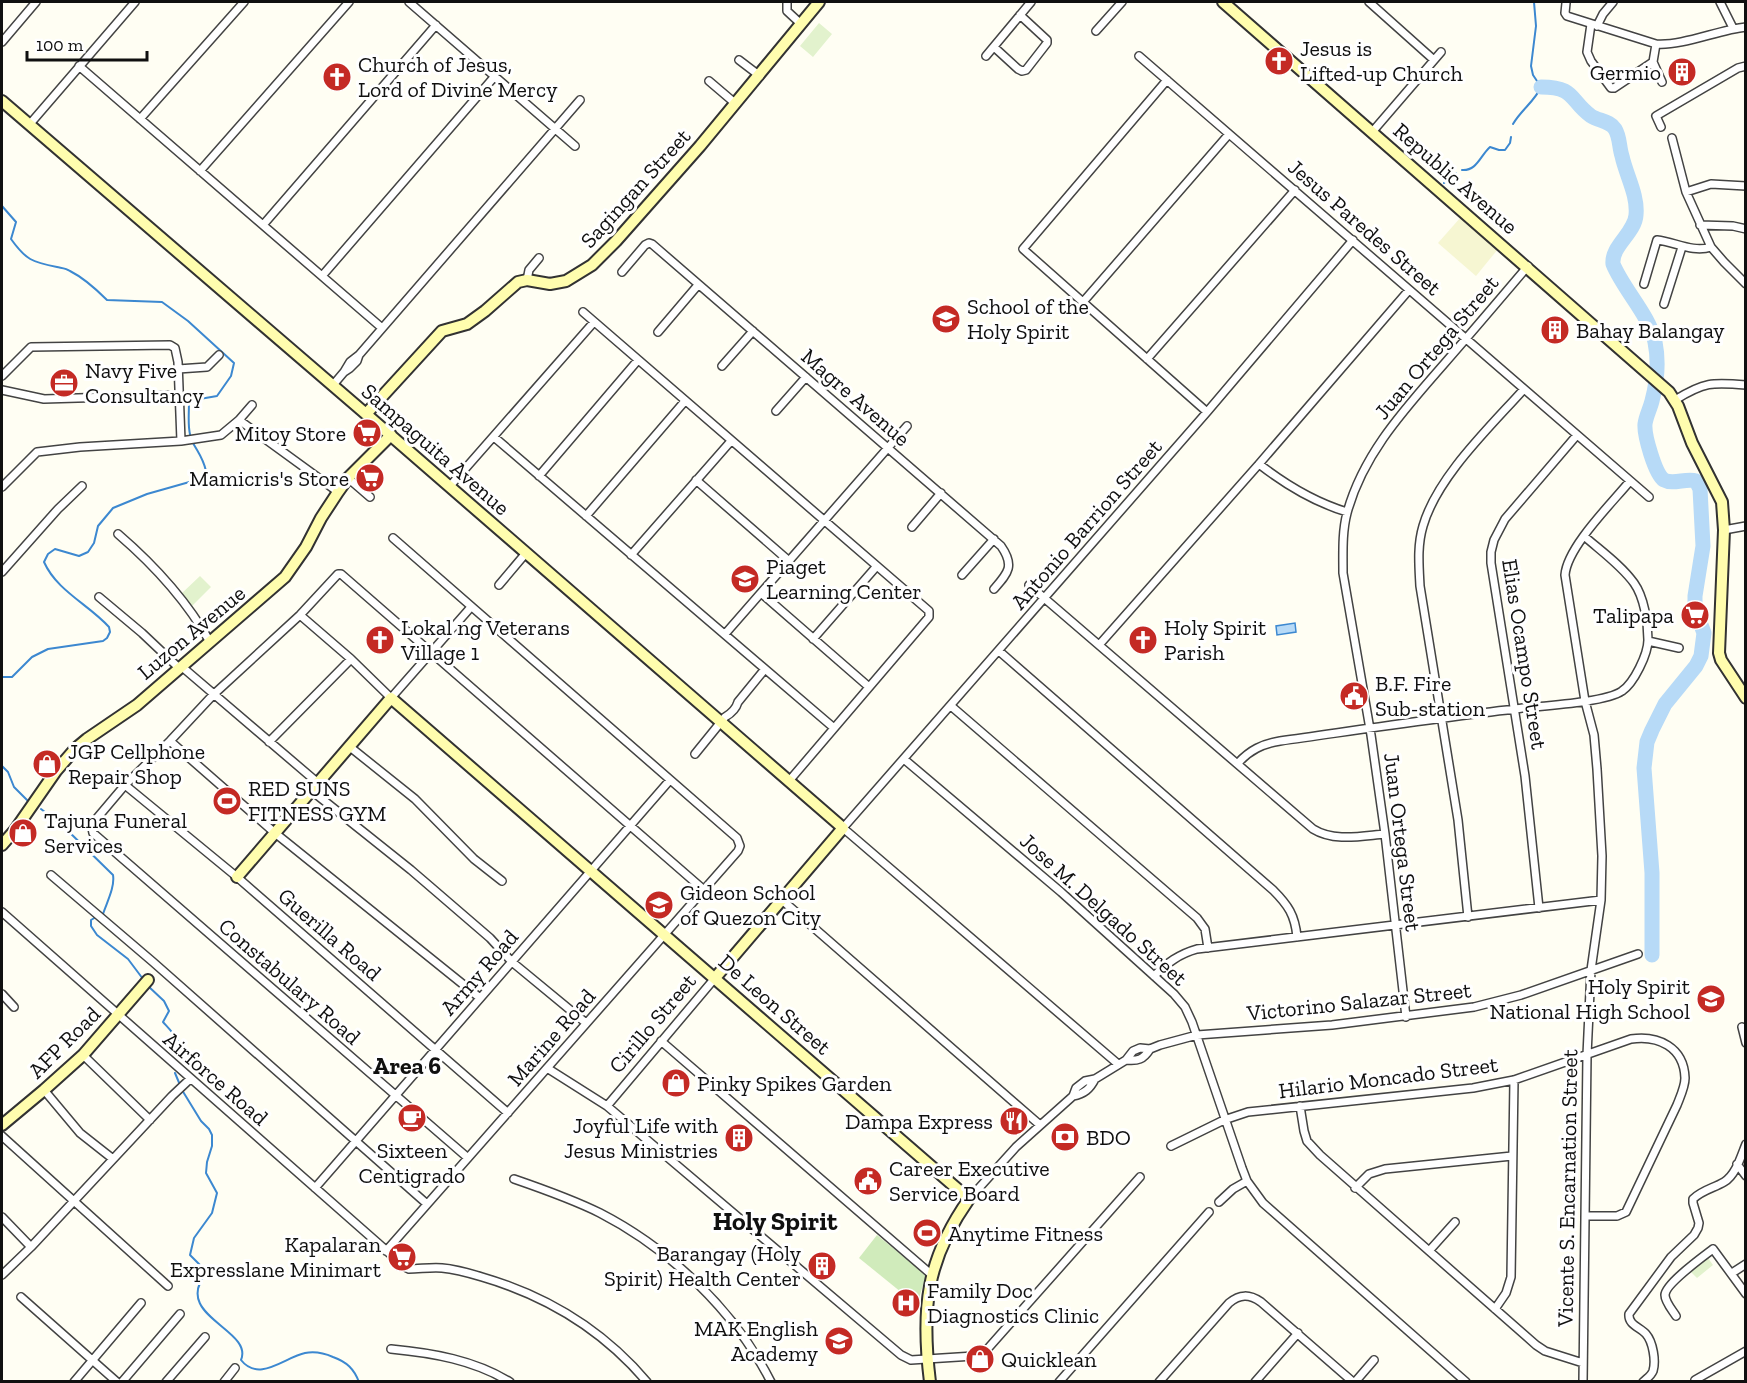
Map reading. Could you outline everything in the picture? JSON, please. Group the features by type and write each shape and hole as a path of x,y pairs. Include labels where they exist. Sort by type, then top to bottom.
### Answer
{"main road":[{"name":"Sagingan Street","path":"527,280 550,284 566,281 592,265 736,104 819,2"},
{"name":"Republic Avenue","path":"1223,2 1648,372 1675,400 1692,442 1722,502 1724,530 1719,653 1721,660 1746,699"},
{"name":"Sampaguita Avenue","path":"2,101 526,553 723,719 843,828"},
{"path":"366,414 442,331 467,324 486,311 510,287 527,280"},
{"name":"Luzon Avenue","path":"2,845 19,825 56,771 75,749 87,738 137,705 285,577 348,478 391,435"},
{"path":"237,877 391,698"},
{"name":"De Leon Street","path":"391,698 969,1199"},
{"name":"Cirillo Street","path":"715,978 843,828"},
{"name":"AFP Road","path":"2,1125 83,1055 148,980"},
{"path":"930,1382 927,1311 932,1275 942,1244 969,1199"}],"street":[{"path":"2,42 36,2"},
{"path":"28,125 135,2"},
{"path":"140,119 244,2"},
{"path":"200,171 349,2"},
{"path":"409,2 575,146"},
{"path":"788,2 787,11 801,24"},
{"path":"986,56 1031,2"},
{"path":"1096,31 1122,2"},
{"path":"1369,2 1434,60"},
{"path":"1613,2 1594,25 1587,52 1591,61 1611,88 1653,62"},
{"path":"1720,2 1733,28"},
{"path":"1566,3 1567,16 1656,44 1746,27"},
{"path":"994,47 1018,69 1026,70 1047,40 1020,15"},
{"path":"262,225 436,25"},
{"path":"1656,44 1653,62 1662,82"},
{"path":"1373,131 1441,52"},
{"name":"Jesus Paredes Street","path":"1139,56 1649,497"},
{"path":"739,60 760,76"},
{"path":"79,66 382,328"},
{"path":"1661,126 1656,116 1738,68 1746,66"},
{"path":"322,276 495,76"},
{"path":"1167,80 1023,249 1207,412"},
{"path":"709,81 736,104"},
{"path":"333,385 350,362 359,355 579,100"},
{"path":"1083,302 1230,134"},
{"path":"1672,138 1686,192 1711,247 1746,284"},
{"path":"1686,192 1711,184 1746,186"},
{"path":"1147,359 1294,190"},
{"path":"1700,225 1725,225 1746,229"},
{"name":"Antonio Barrion Street","path":"843,828 905,760 1207,412 1353,240"},
{"path":"1644,284 1657,240 1682,247 1705,249 1711,247"},
{"name":"Magre Avenue","path":"622,272 649,243 753,331 994,539 1010,561 1007,573 994,589"},
{"path":"1664,304 1682,247"},
{"path":"527,280 529,270 539,258"},
{"name":"Juan Ortega Street","path":"1406,1017 1370,728 1343,573 1347,512 1366,465 1382,439 1402,412 1527,266"},
{"path":"658,332 698,285"},
{"path":"1099,645 1409,290"},
{"path":"583,312 929,611 930,615 789,781"},
{"path":"450,486 594,322"},
{"path":"722,366 753,331"},
{"path":"2,376 31,347 170,345 176,350 181,441"},
{"path":"178,369 207,367 219,355"},
{"path":"539,476 638,360"},
{"path":"776,411 806,377"},
{"path":"1675,400 1699,386 1746,384"},
{"path":"1468,917 1458,820 1420,586 1418,565 1420,542 1422,527 1433,500 1446,480 1524,389"},
{"path":"2,390 44,399 179,395"},
{"path":"586,516 685,401"},
{"path":"2,487 37,452 193,440 222,435 252,405"},
{"path":"239,420 338,492"},
{"path":"725,634 907,426"},
{"name":"Elias Ocampo Street","path":"1539,908 1525,776 1491,552 1494,540 1505,519 1577,435"},
{"path":"494,437 834,728"},
{"path":"631,555 731,441"},
{"path":"1258,464 1310,498 1347,512"},
{"path":"348,478 370,497"},
{"path":"696,480 789,561"},
{"name":"Vicente S. Encarnation Street","path":"1583,1382 1587,1054 1591,970 1601,900 1602,856 1598,769 1565,574 1570,557 1584,536 1630,480"},
{"path":"2,572 58,509 82,486"},
{"path":"912,527 941,493"},
{"path":"1724,530 1746,526"},
{"path":"118,534 179,596 195,615 210,642"},
{"path":"1238,764 1247,754 1267,743 1585,701 1622,691 1634,677 1646,651 1648,641 1645,613 1636,585 1584,536"},
{"path":"393,538 670,780"},
{"path":"963,575 994,539"},
{"path":"499,585 526,553"},
{"path":"813,639 876,567"},
{"path":"125,785 213,695 300,615 338,574 341,574 704,890"},
{"path":"1029,585 1313,829 1331,836 1342,837 1385,834"},
{"path":"760,593 869,687"},
{"path":"99,597 269,742 315,787 490,938 512,962 586,1023"},
{"path":"300,615 351,659 391,698 471,607"},
{"path":"1648,641 1679,648"},
{"path":"999,651 1273,890 1292,913 1298,937"},
{"path":"269,742 351,659"},
{"path":"695,754 723,719 731,714 765,669"},
{"path":"951,706 1197,918 1205,928 1208,948"},
{"path":"170,741 275,833 480,998"},
{"path":"350,747 415,798 474,859 502,881"},
{"name":"Jose M. Delgado Street","path":"905,760 1061,892 1174,994 1185,1007 1197,1035 1224,1120 1247,1181 1263,1203 1466,1382"},
{"name":"Army Road","path":"315,1188 670,780"},
{"name":"Marine Road","path":"386,1251 741,846 737,838 670,780"},
{"name":"Constabulary Road","path":"125,785 96,819 92,828 93,833 468,1158"},
{"name":"Guerilla Road","path":"125,785 237,877 508,1113"},
{"path":"843,828 1118,1064"},
{"path":"51,875 427,1204"},
{"path":"782,900 1040,1125"},
{"path":"1154,976 1180,955 1208,948 1601,900"},
{"name":"Airforce Road","path":"2,912 118,1015 187,1081 409,1269 442,1268 460,1271 505,1284 551,1304 593,1330 630,1362 648,1382"},
{"name":"Victorino Salazar Street","path":"969,1199 1016,1147 1040,1125 1073,1096 1082,1095 1095,1079 1126,1060 1133,1051 1140,1048 1150,1049 1197,1035 1332,1025 1452,1011 1499,1002 1638,954"},
{"name":"Cirillo Street","path":"607,1106 715,978"},
{"path":"2,994 14,1007"},
{"path":"1742,1027 1746,1043"},
{"name":"Hilario Moncado Street","path":"1171,1146 1224,1120 1248,1112 1473,1088 1514,1080 1631,1040 1644,1037 1658,1040 1677,1053 1685,1077 1677,1105 1630,1208 1617,1216 1585,1216"},
{"path":"661,1041 932,1275"},
{"path":"83,1055 150,1120"},
{"path":"547,1068 607,1106 901,1355 911,1360 983,1354 1140,1177"},
{"path":"1495,1309 1506,1293 1511,1277 1514,1080"},
{"path":"2,1275 187,1081"},
{"path":"44,1090 80,1133 113,1159"},
{"path":"1300,1106 1307,1141 1355,1188 1545,1351 1583,1363"},
{"path":"2,1136 168,1286"},
{"path":"1643,1382 1651,1374 1654,1363 1650,1341 1642,1330 1630,1322 1629,1314 1671,1257 1697,1231 1700,1223 1693,1199 1727,1180 1746,1144"},
{"path":"1355,1188 1363,1178 1376,1170 1512,1156"},
{"path":"1737,1164 1746,1176"},
{"path":"514,1179 558,1194 600,1213 639,1235 710,1297 740,1333 771,1382"},
{"path":"1219,1202 1233,1189 1247,1181"},
{"path":"1059,1382 1209,1212"},
{"path":"2,1216 31,1247"},
{"path":"1429,1251 1455,1222"},
{"path":"1676,1316 1666,1298 1666,1292 1682,1274 1713,1248 1746,1294"},
{"path":"1732,1273 1746,1264"},
{"path":"1159,1382 1229,1303 1244,1296 1252,1296 1261,1302 1354,1382 1374,1360"},
{"path":"21,1297 117,1382"},
{"path":"74,1382 141,1303"},
{"path":"122,1382 180,1314"},
{"path":"1255,1382 1298,1333"},
{"path":"166,1382 205,1337"},
{"path":"391,1349 453,1358 478,1366 510,1382"},
{"path":"1695,1380 1746,1351"},
{"path":"224,1382 235,1368"}],"green space":[{"path":"819,23 832,34 813,57 800,46"},
{"path":"1461,217 1498,249 1476,276 1438,243"},
{"path":"200,576 211,587 192,606 181,594"},
{"path":"877,1235 926,1275 917,1305 859,1258"},
{"path":"1708,1258 1713,1265 1697,1278 1691,1272"}],"water":[{"path":"1295,623 1296,632 1277,635 1276,626"}],"waterway":[{"path":"1513,124 1541,87 1533,75 1531,66 1536,26 1534,2"},
{"path":"1541,87 1566,92 1591,116 1610,124 1617,132 1634,193 1636,215 1632,228 1613,257 1613,264 1648,322 1656,349 1655,387 1645,424 1648,445 1657,470 1664,480 1696,481 1700,489 1703,546 1695,609 1704,633 1701,656 1696,666 1665,704 1647,742 1644,768 1652,873 1652,955"},
{"path":"1462,170 1475,166 1490,147 1505,150 1511,137"},
{"path":"1444,183 1456,173"},
{"path":"2,206 16,222 11,239 30,259 68,270 85,280 107,300 162,302 188,321 234,363 231,376 217,396 189,402 190,434 206,471 200,479 147,494 113,508 98,526 94,543 88,552 79,556 55,549 48,554 44,562 57,581 109,627 110,632 107,638 103,641 48,649 32,657 12,677 2,677"},
{"path":"2,766 8,772 14,787 30,803"},
{"path":"41,809 63,826 113,875 112,889 101,915"},
{"path":"96,917 91,920 91,926 97,935 128,959 143,979"},
{"path":"148,986 164,1001 169,1011 163,1022 179,1043 179,1058"},
{"path":"175,1073 180,1085"},
{"path":"182,1090 212,1135 206,1173 217,1193 212,1213 194,1238 190,1255 207,1272 198,1287 199,1300 205,1311 236,1339 242,1349 241,1360 248,1366 264,1369 305,1353 326,1354 346,1364 355,1373 359,1382"}],"place":[{"name":"Jesus is Lifted-up Church","path":"1279,61"},
{"name":"Germio","path":"1682,72"},
{"name":"Church of Jesus, Lord of Divine Mercy","path":"337,77"},
{"name":"School of the Holy Spirit","path":"946,319"},
{"name":"Bahay Balangay","path":"1555,330"},
{"name":"Navy Five Consultancy","path":"64,383"},
{"name":"Mitoy Store","path":"367,433"},
{"name":"Mamicris's Store","path":"370,478"},
{"name":"Piaget Learning Center","path":"745,579"},
{"name":"Talipapa","path":"1695,615"},
{"name":"Lokal ng Veterans Village 1","path":"380,640"},
{"name":"Holy Spirit Parish","path":"1143,640"},
{"name":"B.F. Fire Sub-station","path":"1354,696"},
{"name":"JGP Cellphone Repair Shop","path":"47,764"},
{"name":"RED SUNS FITNESS GYM","path":"227,801"},
{"name":"Tajuna Funeral Services","path":"23,833"},
{"name":"Gideon School of Quezon City","path":"659,905"},
{"name":"Holy Spirit National High School","path":"1711,999"},
{"name":"Pinky Spikes Garden","path":"676,1083"},
{"name":"Sixteen Centigrado","path":"412,1118"},
{"name":"Dampa Express","path":"1014,1121"},
{"name":"BDO","path":"1065,1137"},
{"name":"Joyful Life with Jesus Ministries","path":"739,1138"},
{"name":"Career Executive Service Board","path":"868,1181"},
{"name":"Anytime Fitness","path":"927,1233"},
{"name":"Kapalaran Expresslane Minimart","path":"402,1257"},
{"name":"Barangay (Holy Spirit) Health Center","path":"822,1266"},
{"name":"Family Doc Diagnostics Clinic","path":"906,1303"},
{"name":"MAK English Academy","path":"839,1341"},
{"name":"Quicklean","path":"980,1359"}],"district":[{"name":"Area 6","path":"407,1066"},
{"name":"Holy Spirit","path":"775,1221"}]}
